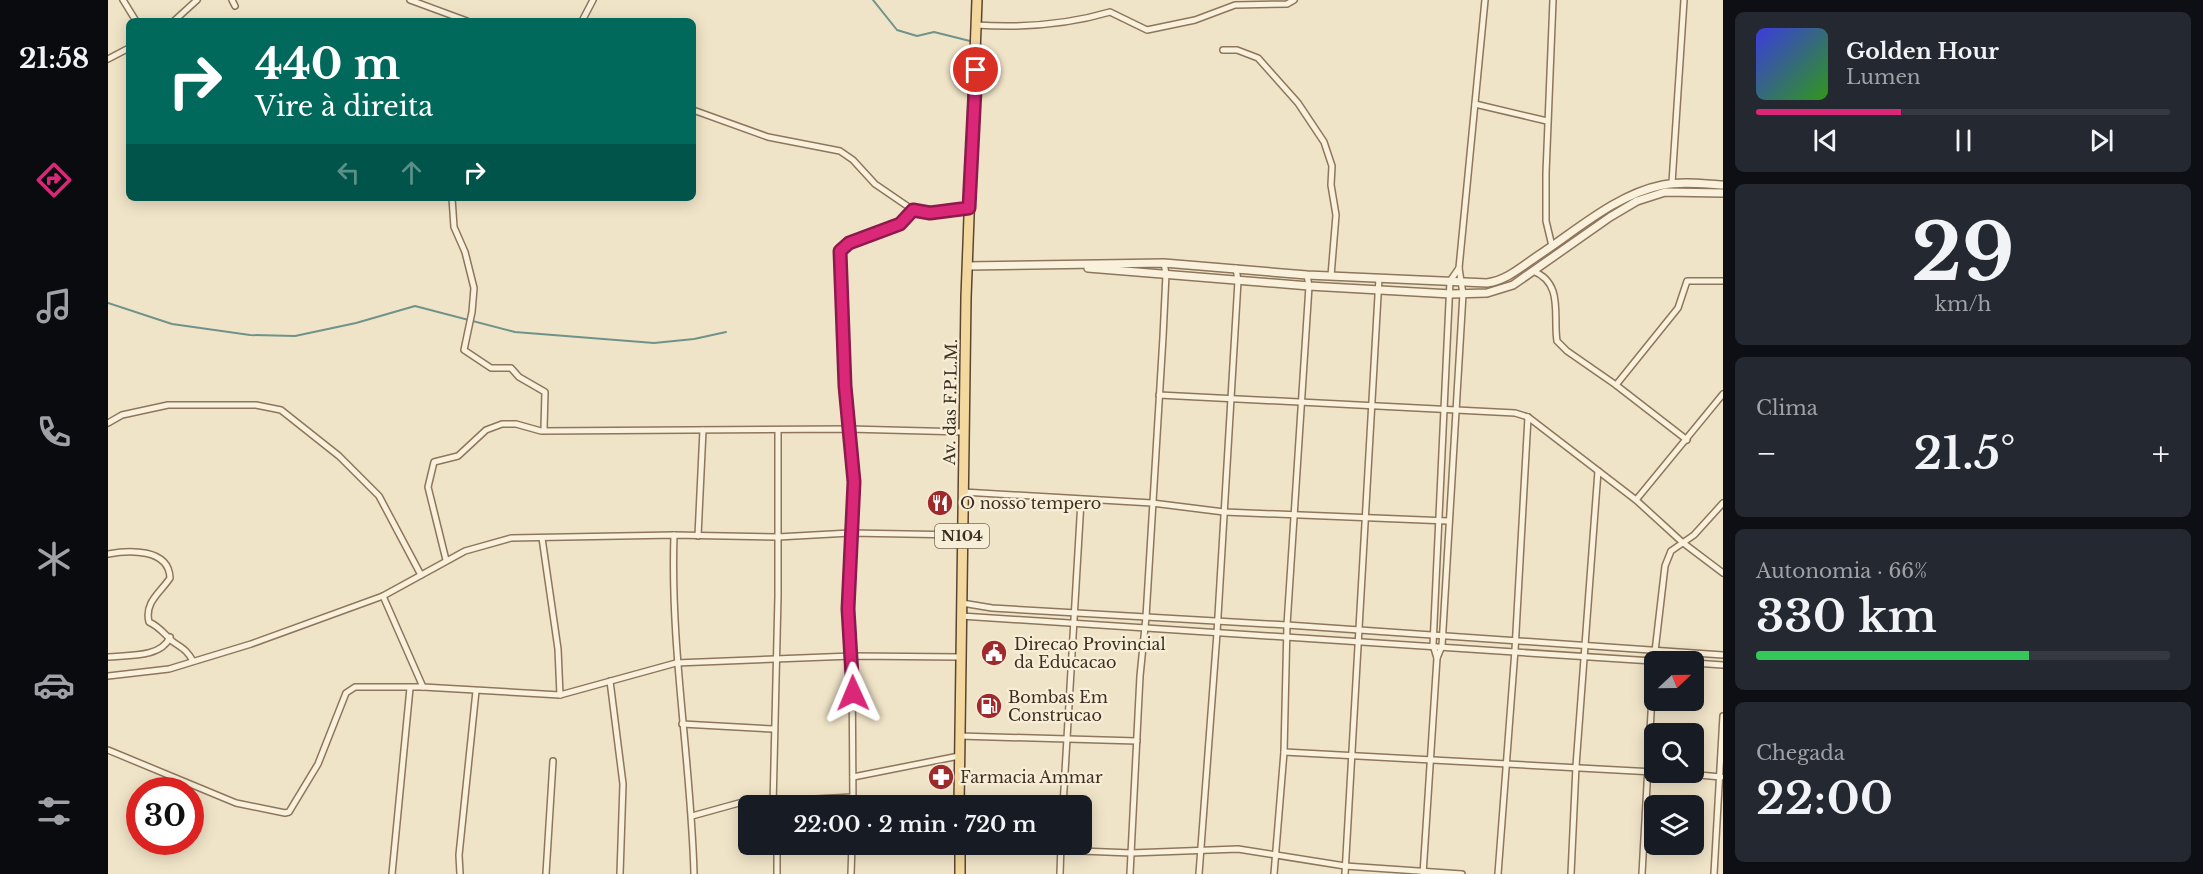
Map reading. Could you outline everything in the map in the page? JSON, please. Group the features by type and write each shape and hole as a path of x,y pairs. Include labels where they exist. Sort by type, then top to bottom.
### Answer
{"main road":[{"name":"Av. das F.P.L.M.","path":"960,795 960,602 967,266 976,0"},
{"path":"960,855 960,874"}],"street":[{"path":"123,0 134,18"},
{"path":"177,18 197,0"},
{"path":"410,0 458,18"},
{"path":"584,18 593,0"},
{"path":"976,25 1031,26 1080,21 1110,12 1147,30 1195,20 1235,5 1287,4 1294,0"},
{"path":"1423,872 1437,658 1442,646 1463,294 1459,268 1485,0"},
{"path":"1552,246 1546,221 1547,121 1553,0"},
{"path":"1672,183 1684,0"},
{"path":"108,59 126,50"},
{"path":"1223,50 1237,50 1258,58 1298,103 1324,142 1332,166 1331,186 1336,215 1331,276"},
{"path":"1475,104 1547,121"},
{"path":"696,111 768,137 840,151 853,160 875,184 913,210 930,213 969,208"},
{"path":"967,266 1164,263 1307,275 1497,282 1626,198 1650,188 1672,183 1723,185"},
{"path":"1074,266 1109,272 1166,274 1309,286 1451,294 1499,290 1513,285 1610,217 1637,201 1665,192 1723,193"},
{"path":"452,201 454,227 465,252 474,288 472,312 464,350 485,366 511,368 519,377 545,392 544,429"},
{"path":"853,795 852,656 848,609 854,482 843,356 840,251 849,243 900,224 913,210"},
{"path":"1130,874 1166,274 1164,263"},
{"path":"1199,874 1218,621 1238,281 1236,268"},
{"path":"1437,658 1433,645 1450,281 1459,268"},
{"path":"1533,271 1549,282 1555,297 1557,341 1567,351 1616,385 1687,440"},
{"path":"1274,874 1284,752 1287,625 1301,442 1300,404 1309,286 1307,275"},
{"path":"1344,874 1353,755 1364,518 1379,278"},
{"path":"1616,385 1678,308 1688,281 1723,281"},
{"path":"1635,500 1723,394"},
{"path":"1159,395 1445,411 1455,408 1515,413 1528,417 1635,500 1682,542 1723,573"},
{"path":"108,423 122,415 168,405 256,405 281,410 339,456 379,496 421,575"},
{"path":"1498,874 1516,640 1528,417"},
{"path":"447,560 431,506 428,487 434,462 458,456 486,430 502,424 544,429 778,431 849,429 965,432"},
{"path":"698,536 703,430"},
{"path":"773,795 773,729 777,658 778,431"},
{"path":"1571,874 1576,766 1598,471"},
{"path":"963,492 1081,501 1152,503 1224,512 1448,521"},
{"path":"1063,795 1081,501"},
{"path":"1654,650 1665,566 1671,551 1695,535 1723,503"},
{"path":"108,676 169,669 291,630 383,596 447,560 486,544 511,538 674,535 778,537 850,533 962,535"},
{"path":"674,535 673,620 692,816 694,874"},
{"path":"542,538 558,649 560,695"},
{"path":"108,554 141,551 157,556 168,568 170,578 155,594 147,615 149,622 184,647 194,662"},
{"path":"383,596 423,687"},
{"path":"960,602 992,608 1287,625 1723,655"},
{"path":"960,616 1644,659"},
{"path":"108,657 155,652 166,645 170,637"},
{"path":"108,750 236,803 285,813 290,809 318,764 346,693 355,687 423,687 560,695 676,663 852,656 960,657"},
{"path":"1704,664 1723,665"},
{"path":"610,681 623,784 620,874"},
{"path":"392,874 410,688"},
{"path":"460,874 459,855 476,691"},
{"path":"1714,874 1722,777 1723,716"},
{"path":"682,724 773,729"},
{"path":"958,736 1137,741"},
{"path":"1284,752 1644,771"},
{"path":"853,777 958,756"},
{"path":"546,874 553,761"},
{"path":"1704,775 1722,777"},
{"path":"1642,874 1650,783"},
{"path":"692,816 738,803"},
{"path":"1092,850 1131,853 1238,849 1345,866 1462,874"},
{"path":"777,855 777,874"},
{"path":"851,874 852,855"},
{"path":"1060,874 1061,855"}],"waterway":[{"path":"873,0 897,30 917,36 934,32 970,41"},
{"path":"108,303 172,324 250,335 295,336 356,323 415,306 515,332 654,343 694,339 726,332"}],"place":[{"name":"O nosso tempero","path":"940,503"},
{"name":"Direcao Provincial da Educacao","path":"994,653"},
{"name":"Bombas Em Construcao","path":"989,706"},
{"name":"Farmacia Ammar","path":"941,777"}],"route":[{"path":"853,693 848,609 854,482 852,441 845,386 840,251 849,243 900,224 913,210 930,213 969,208 976,70"}]}
